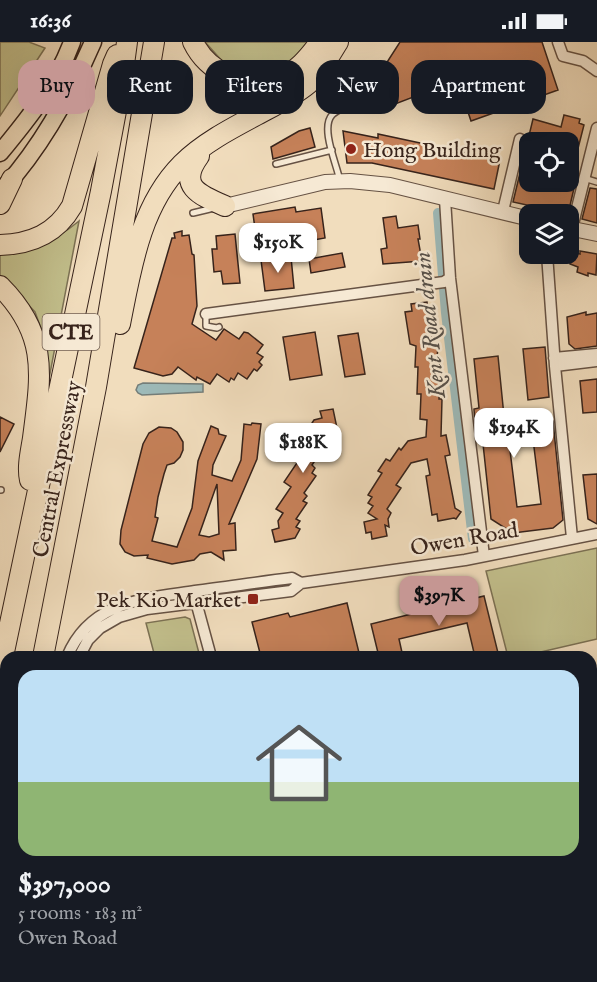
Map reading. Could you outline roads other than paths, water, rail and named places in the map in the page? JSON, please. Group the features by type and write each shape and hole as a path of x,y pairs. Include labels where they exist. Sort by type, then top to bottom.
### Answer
{"highway":[{"path":"0,245 29,242 56,228 69,212 99,116 112,64 125,42"},
{"name":"Central Expressway","path":"4,651 101,191 122,80 125,42"},
{"name":"Central Expressway","path":"44,651 96,387 154,42"},
{"path":"193,42 208,63 221,72 235,78 255,82 278,79 295,69 309,57 320,42"},
{"path":"80,470 90,455 126,292 146,218 161,190 182,164 208,144 291,96 309,83 322,68 338,42"},
{"path":"208,144 192,165 189,177 193,188 202,196 225,206"},
{"path":"0,204 6,185"},
{"path":"0,230 15,240 29,242"},
{"path":"0,286 12,298 27,321 36,343 39,391 29,475 35,497"},
{"path":"0,923 0,968"}],"main road":[{"path":"0,153 56,76 72,42"},
{"path":"6,185 46,132 74,87 93,42"}],"street":[{"path":"558,42 563,57 583,61 597,71"},
{"path":"576,204 597,128"},
{"path":"503,212 519,143"},
{"path":"225,206 312,185 340,181 375,182 519,216"},
{"path":"445,199 447,280 484,556"},
{"path":"579,230 597,234"},
{"path":"548,264 572,538"},
{"path":"206,314 447,280"},
{"path":"555,362 597,354"},
{"path":"555,362 597,361"},
{"name":"Owen Road","path":"82,651 94,634 119,617 195,597 292,578 301,583 484,556 597,534"},
{"path":"195,597 209,651"},
{"name":"Owen Road","path":"71,651 92,620 110,610 143,598 195,597"}],"lane":[{"path":"334,114 327,122 328,138 340,181"},
{"path":"276,164 332,150"},
{"path":"587,179 597,182"},
{"path":"193,213 225,206"},
{"path":"206,314 207,326 219,327"}],"water":[{"path":"143,383 203,384 203,392 142,395 136,390 138,385"}],"waterway":[{"name":"Kent Road drain","path":"438,213 446,313 473,539"}],"place":[{"name":"Hong Building","path":"351,149"},
{"name":"Pek Kio Market","path":"253,599"}]}
